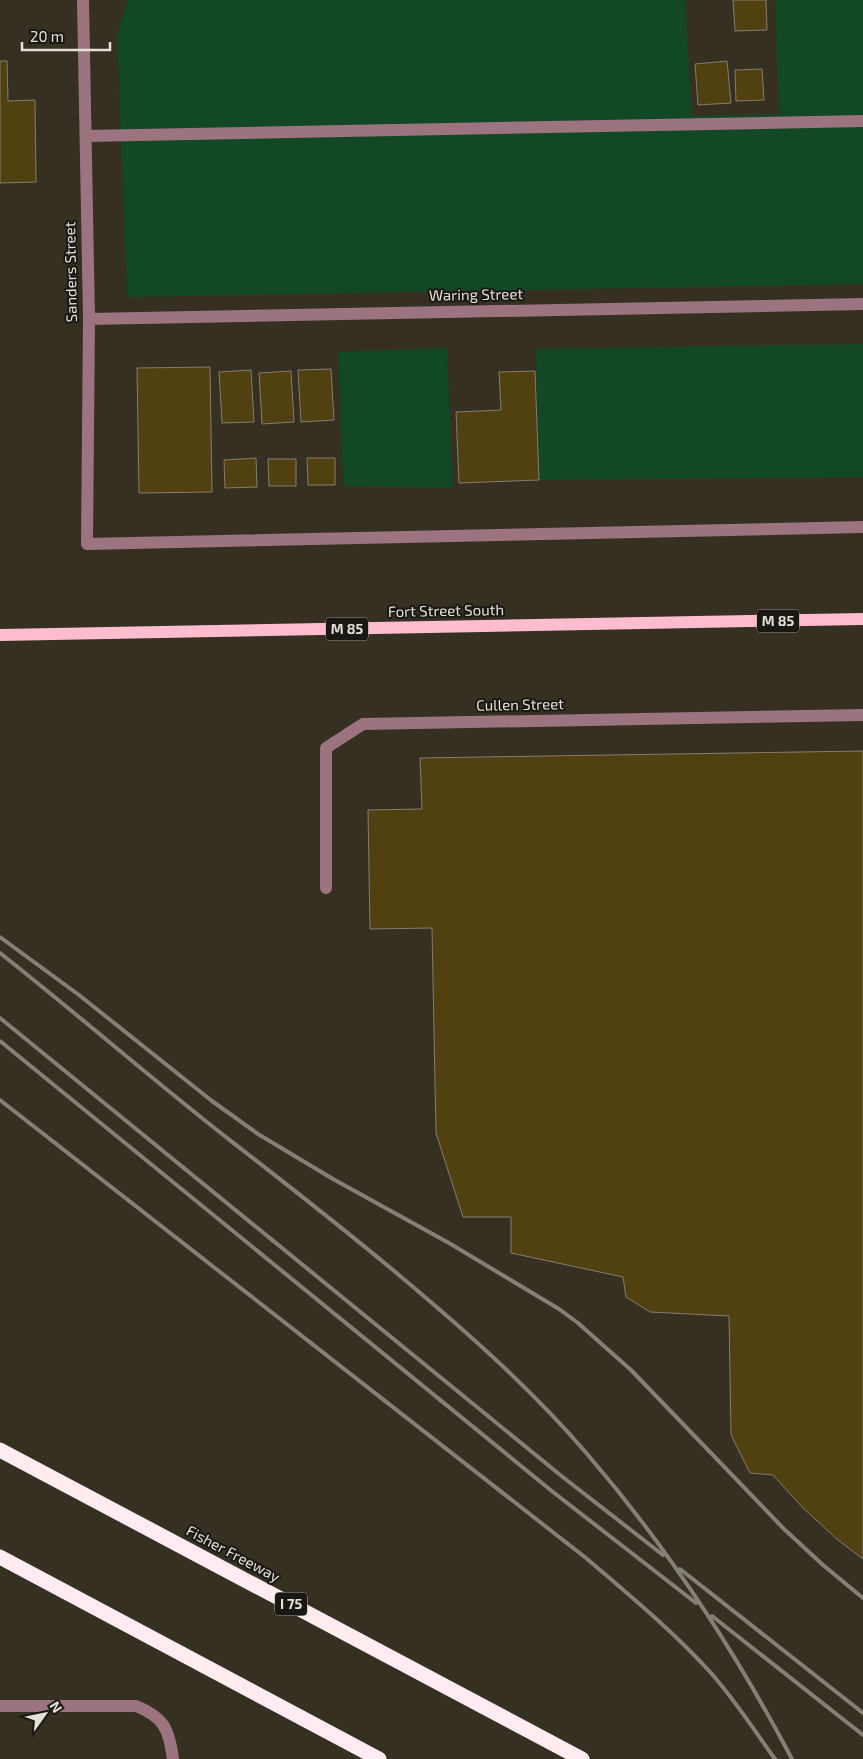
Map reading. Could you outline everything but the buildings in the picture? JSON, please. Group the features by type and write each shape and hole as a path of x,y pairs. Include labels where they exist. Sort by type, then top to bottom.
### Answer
{"highway":[{"name":"Fisher Freeway","path":"0,1450 582,1759"},
{"path":"0,1557 379,1759"}],"main road":[{"name":"Fort Street South","path":"0,635 863,619"}],"street":[{"name":"Sanders Street","path":"83,0 89,319 88,544 863,527"},
{"path":"86,136 863,121"},
{"name":"Waring Street","path":"89,319 863,304"},
{"name":"Cullen Street","path":"326,888 326,748 363,724 863,715"},
{"path":"0,1706 136,1706 152,1712 164,1725 173,1759"}],"green space":[{"path":"128,0 685,0 692,116 779,114 775,0 863,0 863,284 127,297 117,35"},
{"path":"863,344 863,477 539,480 536,349"},
{"path":"447,348 453,488 343,486 338,352"}],"railway":[{"path":"0,937 79,995 212,1101 258,1134 333,1179 449,1243 559,1309 578,1323 631,1370 784,1529 863,1598"},
{"path":"0,953 194,1112 395,1272 528,1390 588,1455 673,1564 699,1601 747,1679 792,1759"},
{"path":"0,1018 564,1478 663,1555"},
{"path":"0,1041 553,1492 696,1603"},
{"path":"0,1100 586,1558 650,1614 711,1673 775,1759"},
{"path":"680,1569 863,1713"},
{"path":"712,1616 863,1735"}]}
